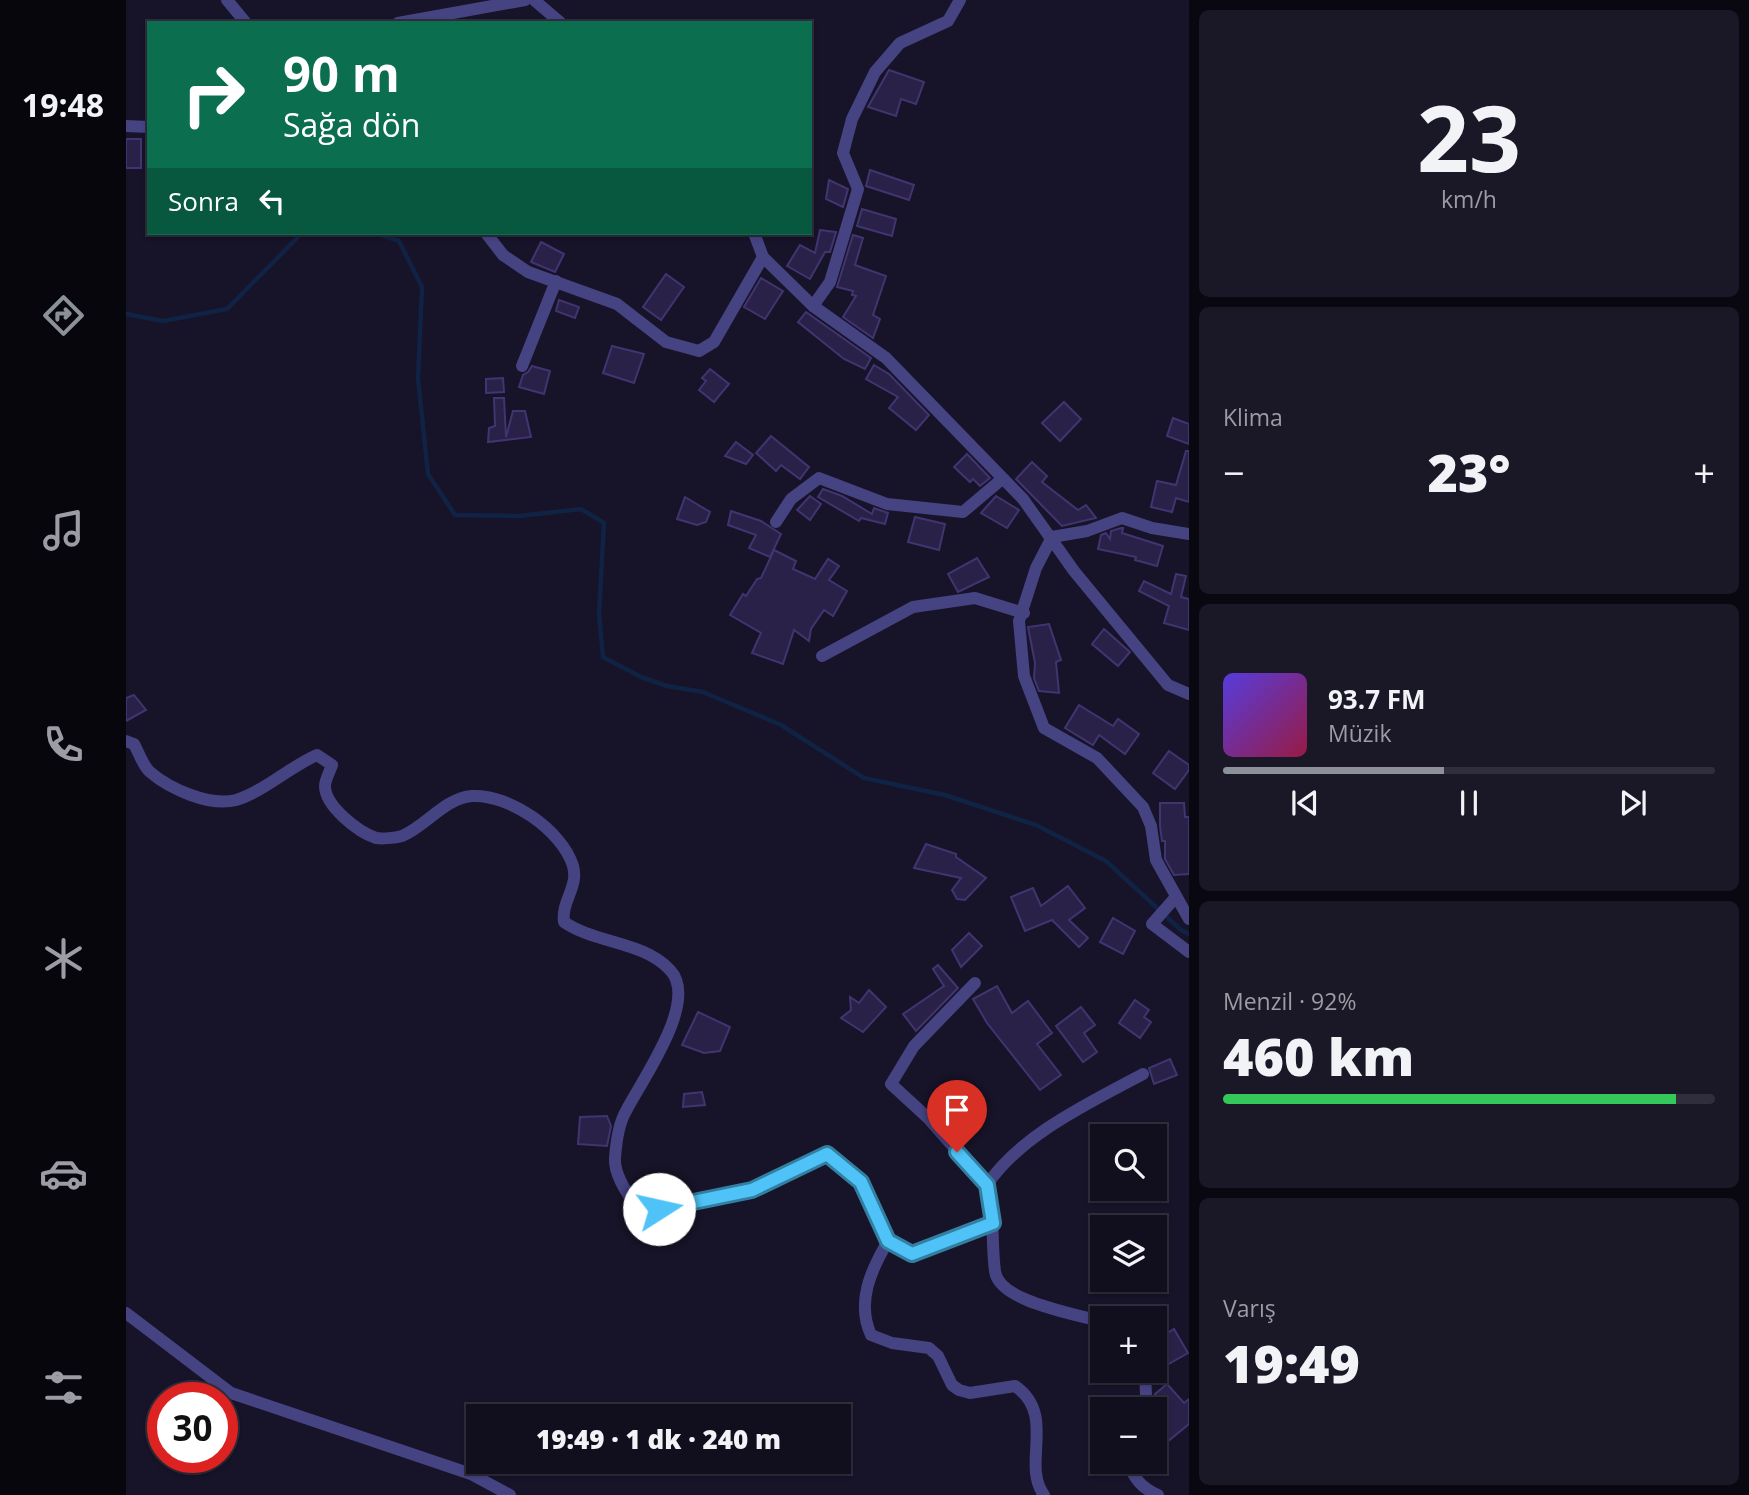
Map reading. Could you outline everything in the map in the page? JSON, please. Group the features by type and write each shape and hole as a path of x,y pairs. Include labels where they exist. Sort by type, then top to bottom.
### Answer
{"street":[{"path":"227,0 244,21"},
{"path":"409,21 525,0"},
{"path":"534,0 559,21"},
{"path":"813,306 830,282 858,189 843,153 852,119 875,72 900,43 948,21 960,0"},
{"path":"126,126 147,127"},
{"path":"488,235 503,255 528,272 617,304 666,342 699,351 714,342 763,257"},
{"path":"755,235 763,257 813,306 886,358 1023,499 1074,571 1168,685 1189,694"},
{"path":"522,366 556,281"},
{"path":"776,523 791,499 819,478 887,504 963,512 1002,479"},
{"path":"1052,537 1087,531 1122,518 1152,528 1189,534"},
{"path":"1052,537 1036,568 1024,613 1019,621 1024,676 1044,728 1097,758 1143,807 1151,826 1156,860 1189,919"},
{"path":"822,656 913,607 975,598 1024,613"},
{"path":"126,741 134,744 148,770 170,786 200,797 219,800 236,800 317,755 332,765 325,786 331,802 360,831 378,839 402,836 451,803 472,796 500,802 538,819 564,846 573,867 574,885 562,910 564,922 576,931 654,956 673,971 677,982 680,996 674,1019 624,1114 614,1161 624,1189 633,1202 659,1209 752,1190 827,1154 861,1182 888,1241 912,1254 993,1223"},
{"path":"1175,898 1152,923 1189,952"},
{"path":"975,983 914,1046 891,1084 928,1118 987,1185 993,1223 995,1275 1005,1287 1025,1300 1090,1319"},
{"path":"987,1185 1003,1166 1039,1135 1083,1106 1143,1074"},
{"path":"888,1241 871,1270 863,1317 871,1335 892,1343 929,1348 938,1356 952,1385 959,1390 970,1393 1015,1386 1023,1391 1036,1415 1036,1484 1044,1495"},
{"path":"126,1313 232,1393 471,1474 510,1495"},
{"path":"1132,1474 1147,1491 1158,1495"}],"building":[{"path":"889,70 924,82 916,104 901,99 896,116 868,107"},
{"path":"126,139 141,139 141,168 126,168"},
{"path":"870,170 914,185 909,200 866,186"},
{"path":"829,180 848,189 843,207 826,199"},
{"path":"862,209 896,219 892,236 857,226"},
{"path":"820,230 836,232 830,252 825,252 810,279 787,266 800,245 815,253"},
{"path":"853,235 863,238 855,265 886,276 873,315 880,319 873,338 843,317 856,296 852,295 853,291 837,287"},
{"path":"541,242 564,254 555,272 531,262"},
{"path":"666,274 684,287 661,320 643,307"},
{"path":"761,278 783,291 765,319 744,307"},
{"path":"559,300 579,307 575,318 556,311"},
{"path":"806,312 871,358 865,369 844,359 798,322"},
{"path":"612,346 644,354 634,383 603,373"},
{"path":"874,365 889,374 929,415 916,430 889,408 898,397 866,379"},
{"path":"532,366 550,371 544,394 519,387 523,375"},
{"path":"710,369 729,384 714,402 699,390 706,381 702,378"},
{"path":"503,378 504,392 486,393 486,379"},
{"path":"494,398 504,398 506,437 513,411 525,411 531,437 488,442 489,428 495,426"},
{"path":"1064,402 1081,419 1060,441 1042,423"},
{"path":"1173,418 1189,424 1189,444 1167,436"},
{"path":"771,436 809,467 800,479 781,465 776,471 756,453"},
{"path":"736,442 753,455 746,464 725,456"},
{"path":"1186,451 1189,451 1189,502 1176,498 1172,512 1151,507 1157,481 1176,485"},
{"path":"967,454 990,478 980,486 973,479 970,482 954,467"},
{"path":"1032,462 1047,476 1042,482 1078,510 1086,505 1096,518 1062,526 1016,479"},
{"path":"823,489 842,496 872,514 874,508 888,513 885,524 861,518 859,521 818,497"},
{"path":"810,496 821,504 810,520 797,510"},
{"path":"996,496 1019,510 1007,528 981,513"},
{"path":"685,497 710,512 706,522 697,525 677,519"},
{"path":"731,511 761,521 781,534 770,557 749,548 756,535 728,525"},
{"path":"915,517 945,524 939,550 908,542"},
{"path":"1123,528 1122,533 1163,546 1157,566 1135,560 1136,557 1098,549 1101,535 1106,533 1110,539 1111,531"},
{"path":"774,550 796,561 793,569 815,579 828,559 839,566 829,580 847,591 833,616 824,610 811,629 809,641 794,630 783,664 752,653 761,633 730,615 743,594 746,596 757,579 761,578"},
{"path":"977,558 989,577 958,592 948,574"},
{"path":"1176,574 1186,576 1181,597 1189,599 1189,630 1164,623 1169,606 1139,591 1144,581 1171,594"},
{"path":"1049,624 1061,660 1056,662 1059,693 1039,691 1034,678 1035,663 1028,627"},
{"path":"1104,629 1130,652 1118,666 1092,644"},
{"path":"134,695 146,710 126,721 126,698"},
{"path":"1079,705 1113,726 1118,719 1139,734 1125,754 1099,735 1093,745 1065,728"},
{"path":"1169,751 1189,765 1189,770 1175,789 1153,773"},
{"path":"1160,803 1184,803 1185,817 1189,817 1189,874 1174,875 1165,859"},
{"path":"926,844 956,854 956,857 986,878 965,900 957,899 952,890 961,878 914,868"},
{"path":"1068,886 1085,908 1069,920 1088,938 1079,947 1052,920 1025,931 1011,897 1033,888 1041,906"},
{"path":"1113,918 1135,931 1123,954 1100,942"},
{"path":"969,933 982,946 961,967 952,950"},
{"path":"938,965 958,988 916,1031 903,1014 944,986 933,969"},
{"path":"997,986 1012,1013 1028,1001 1052,1033 1037,1044 1061,1075 1040,1090 987,1023 973,999"},
{"path":"869,990 886,1007 863,1032 841,1018 851,1010 850,997 859,1003"},
{"path":"1135,1000 1149,1010 1144,1017 1151,1022 1140,1038 1119,1023"},
{"path":"1081,1007 1095,1025 1084,1033 1097,1052 1083,1062 1056,1026"},
{"path":"698,1012 730,1027 720,1051 704,1053 682,1045"},
{"path":"1170,1059 1177,1075 1154,1084 1149,1068"},
{"path":"702,1092 705,1105 683,1107 684,1094"},
{"path":"607,1116 611,1126 607,1146 578,1144 580,1117"},
{"path":"1174,1329 1188,1353 1167,1365 1167,1333"},
{"path":"1167,1384 1184,1403 1189,1399 1189,1424 1167,1442 1167,1397 1154,1397"}],"waterway":[{"path":"126,314 163,321 227,309 300,235"},
{"path":"382,235 399,241 422,287 418,379 428,474 455,515 519,516 581,509 604,523 599,614 603,657 641,677 667,686 703,692 781,725 864,778 945,795 1036,825 1106,861 1181,930 1189,934"}],"route":[{"path":"659,1209 752,1190 827,1154 861,1182 888,1241 912,1254 993,1223 987,1185 957,1152"}]}
